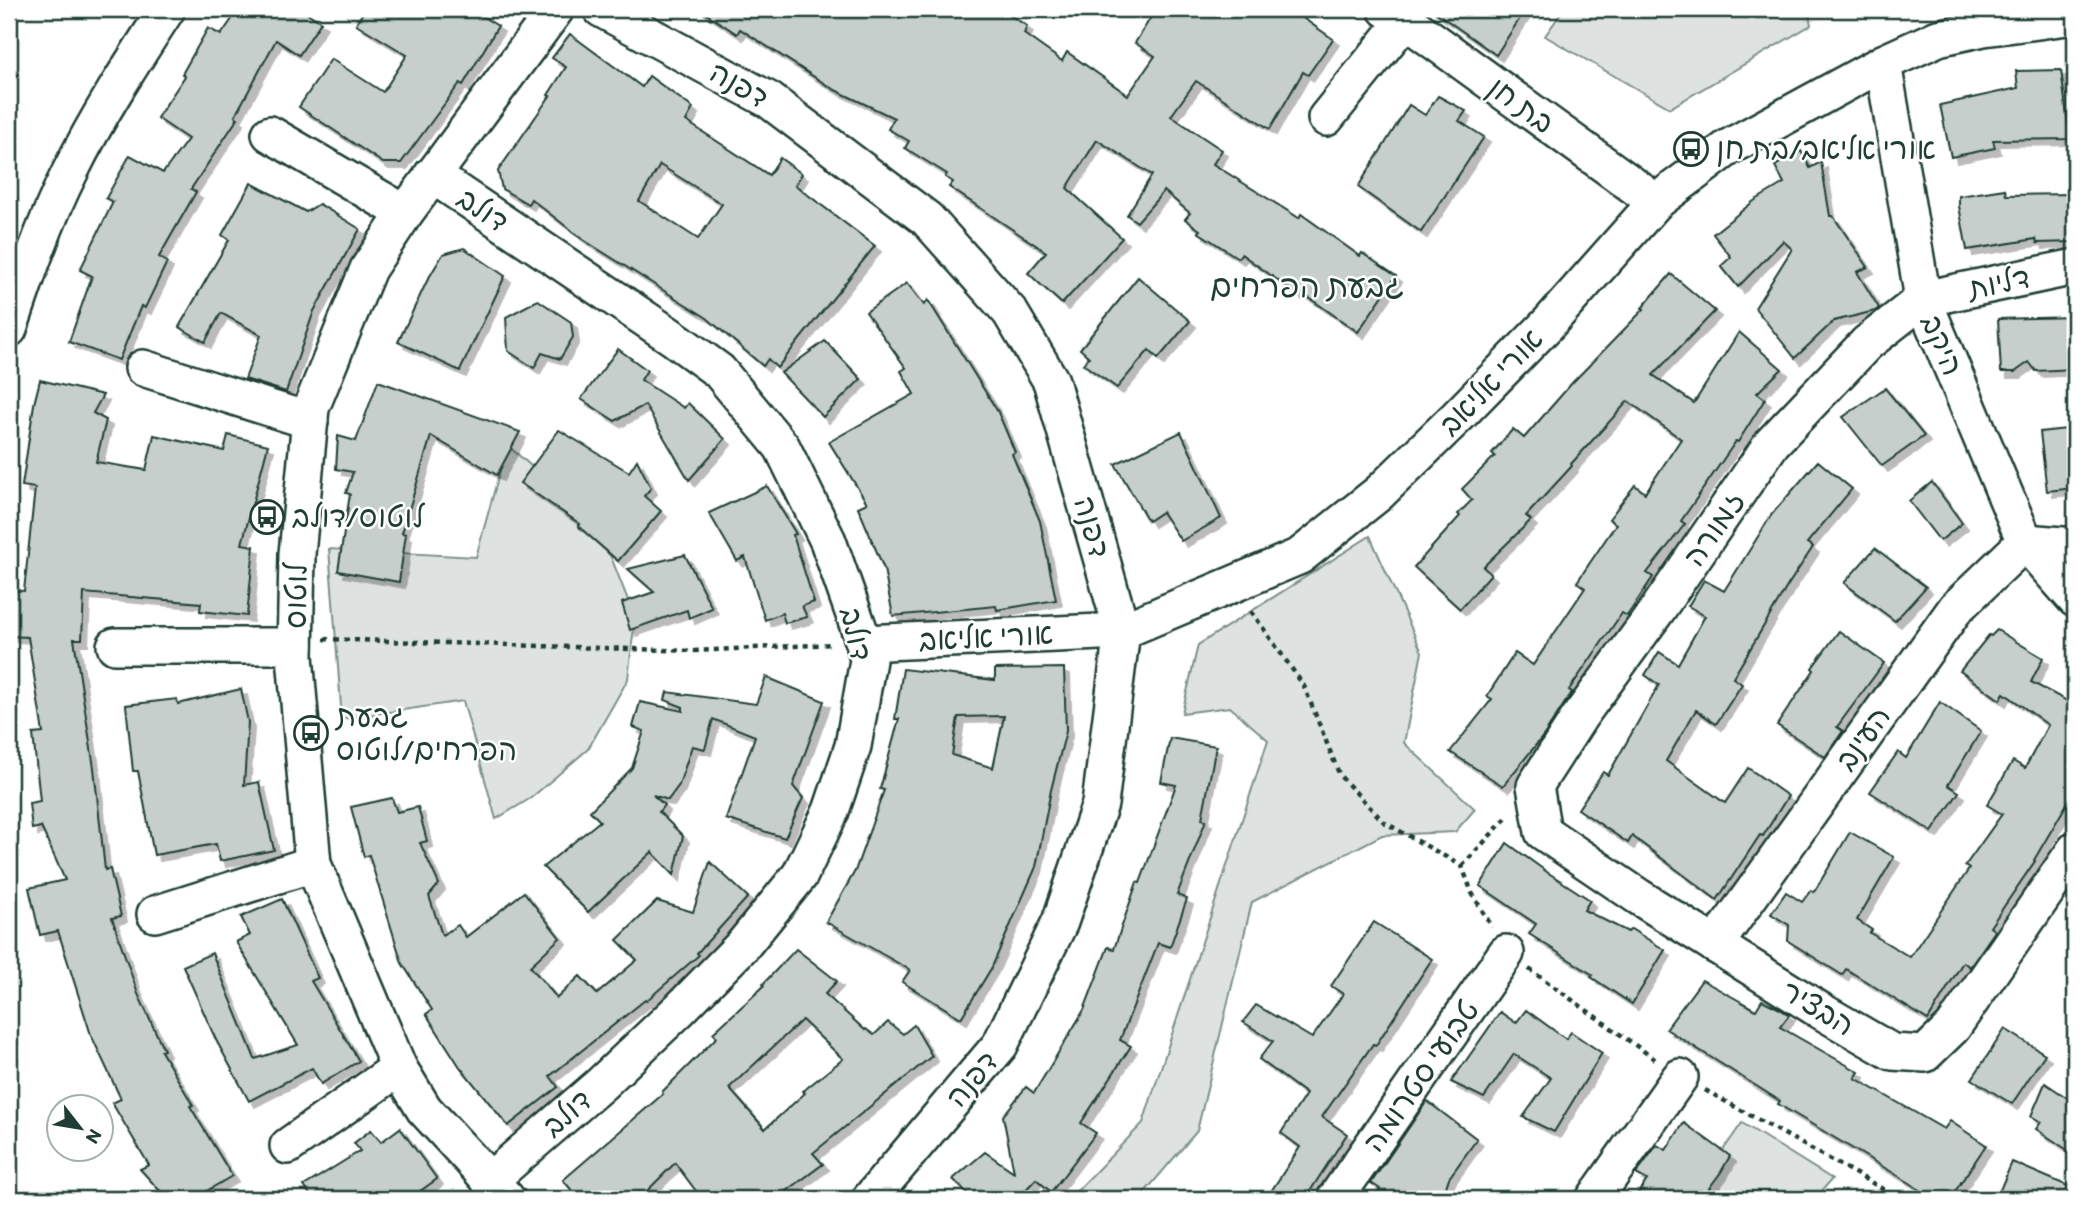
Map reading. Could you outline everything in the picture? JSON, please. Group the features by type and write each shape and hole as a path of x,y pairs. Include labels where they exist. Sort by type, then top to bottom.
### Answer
{"street":[{"path":"9,329 34,253 71,169 167,9"},
{"name":"לוטוס","path":"498,1190 424,1109 399,1068 313,864 295,642 297,554 311,408 368,269 432,175 556,9"},
{"name":"דפנה","path":"601,9 769,100 927,219 1010,312 1051,381 1122,631 1100,804 1060,922 1000,1045 870,1199"},
{"path":"1326,118 1396,14"},
{"name":"בת חן","path":"1396,14 1656,202"},
{"name":"אורי אליאב","path":"864,643 1122,631 1300,556 1380,494 1548,324 1656,202 1729,147 1883,63 1983,18 2075,16"},
{"name":"היקב","path":"1883,63 1923,299 2025,542 2075,599"},
{"path":"270,134 405,213"},
{"name":"דולב","path":"432,175 719,371 782,447 828,541 869,660 853,746 831,811 800,875 743,944 498,1190"},
{"name":"דליות","path":"1923,299 2075,267"},
{"name":"זמורה","path":"1535,786 1580,716 1658,609 1772,443 1867,343 1923,299"},
{"path":"143,368 310,421"},
{"path":"2025,542 2075,546"},
{"name":"העינב","path":"1715,944 1956,608 2025,542"},
{"path":"115,646 295,642"},
{"name":"הבציר","path":"1535,786 1543,832 1639,897 1821,1011 1892,1052 1925,1054 1953,1027 2075,849"},
{"path":"155,914 313,864"},
{"name":"טבועי סטרומה","path":"1335,1199 1506,953"},
{"path":"288,1146 399,1068"},
{"path":"1594,1199 1680,1077"}],"path":[{"path":"1232,584 1304,686 1340,776 1384,822 1462,866 1472,893 1506,953 1680,1077 1901,1199"},
{"path":"295,642 694,651 864,643"},
{"path":"1462,866 1535,786"}],"shaded area":[{"path":"1564,9 1808,9 1811,25 1670,108 1545,36"},
{"path":"507,445 561,492 611,557 635,618 628,679 588,749 531,798 496,819 463,701 342,719 329,549 476,557"},
{"path":"1370,536 1422,652 1404,743 1475,809 1455,832 1382,835 1252,902 1197,1131 1139,1199 1069,1199 1143,1123 1268,740 1230,707 1182,713 1198,645"},
{"path":"1742,1123 1832,1179 1815,1199 1689,1199"}],"building":[{"path":"239,9 301,9 321,22 299,55 276,40 235,116 238,118 191,189 196,192 159,257 167,262 145,308 141,306 119,360 69,342 92,276 80,270 113,202 106,198 130,155 163,173 188,139 157,118 185,76 182,74 208,28 221,35"},
{"path":"365,9 470,9 498,26 463,85 460,83 401,163 383,163 299,107 331,59 383,92 407,55 356,24"},
{"path":"699,9 1000,9 1027,26 1024,34 1062,61 1067,52 1128,95 1155,56 1135,43 1156,9 1290,9 1333,39 1308,75 1303,72 1270,129 1196,81 1171,116 1222,150 1213,164 1299,218 1301,214 1360,256 1362,253 1396,276 1358,332 1299,291 1297,294 1241,254 1238,258 1198,232 1200,230 1185,219 1190,213 1164,191 1137,222 1127,215 1152,175 1097,140 1067,188 1122,238 1062,304 1028,273 1046,252 949,187 953,182 945,177 947,174 905,148 909,141 888,129 894,118 833,89 740,29 737,34"},
{"path":"1431,9 1526,9 1496,55"},
{"path":"570,34 642,87 649,76 693,108 686,121 769,175 780,158 802,174 795,185 875,246 777,368 768,359 763,366 707,318 582,239 531,199 528,204 502,189 498,171 550,96 548,95 566,67 552,58","holes":["660,165 722,204 698,239 639,201"]},
{"path":"2061,70 2070,139 1993,140 1995,148 1951,157 1940,105 2018,88 2016,71"},
{"path":"1438,96 1466,111 1459,121 1484,137 1421,232 1358,187 1409,105 1425,115"},
{"path":"1801,151 1810,168 1821,162 1830,216 1833,216 1868,267 1857,272 1879,308 1834,321 1795,358 1755,308 1792,249 1783,241 1738,287 1721,266 1731,257 1713,234 1754,201 1784,183 1775,166"},
{"path":"251,183 306,212 319,204 360,229 314,311 286,392 245,379 261,335 221,313 205,342 179,327 229,240 222,235"},
{"path":"2005,189 2006,195 2075,194 2075,242 2037,243 2036,239 1967,250 1959,196"},
{"path":"464,248 505,276 460,371 398,342 443,254"},
{"path":"1671,274 1715,311 1653,375 1694,403 1739,332 1782,369 1757,393 1765,399 1738,442 1736,441 1681,521 1685,524 1647,573 1653,577 1627,616 1622,613 1569,690 1572,692 1544,735 1503,786 1450,752 1492,699 1487,696 1515,653 1533,665 1585,588 1577,582 1616,524 1609,519 1635,485 1645,493 1681,439 1628,401 1526,516 1531,520 1483,567 1491,574 1460,609 1414,567 1472,500 1462,489 1495,456 1492,453 1513,429 1524,438 1572,383 1644,309 1642,308"},
{"path":"1138,277 1190,321 1158,359 1149,350 1117,388 1083,364 1089,357 1080,349"},
{"path":"907,283 924,305 928,300 998,412 1040,521 1056,600 997,610 996,606 893,616 884,569 858,507 867,503 829,442 914,394 901,371 906,368 866,312"},
{"path":"538,300 571,322 573,337 560,359 542,353 534,368 508,351 506,317"},
{"path":"2075,317 2075,369 2036,371 2029,362 2015,372 2001,372 1998,319"},
{"path":"825,341 861,379 823,417 781,373"},
{"path":"618,349 647,370 641,380 684,408 688,403 725,439 689,480 645,405 615,421 581,399"},
{"path":"40,380 103,395 93,413 106,420 96,462 146,470 154,435 224,451 228,435 268,445 242,544 254,546 247,616 200,611 201,603 84,593 82,639 74,639 94,768 105,870 110,869 121,916 112,918 138,994 164,1050 161,1051 232,1176 193,1199 176,1199 159,1190 140,1169 149,1165 116,1110 116,1101 121,1099 91,1035 58,931 40,935 29,888 65,880 41,827 32,829 29,803 40,801 33,734 43,733 28,637 9,636 9,590 24,591 35,488 22,486"},
{"path":"378,381 520,432 497,475 431,436 402,533 406,534 399,582 338,571 350,494 346,493 353,472 336,469 338,436 356,441"},
{"path":"1885,388 1924,436 1882,466 1843,417"},
{"path":"2075,428 2075,488 2047,491 2040,432"},
{"path":"559,430 629,472 637,460 651,488 644,496 661,511 618,561 578,526 580,524 520,483"},
{"path":"1181,432 1221,518 1181,541 1162,512 1148,521 1115,464"},
{"path":"1818,461 1852,489 1807,543 1813,547 1733,678 1742,684 1716,724 1696,710 1666,761 1725,803 1748,768 1788,796 1717,900 1632,836 1628,843 1578,809 1603,772 1608,775 1659,685 1645,675 1659,652 1678,664 1705,616 1688,606 1704,580 1724,591 1772,514"},
{"path":"1932,482 1962,523 1940,541 1909,501"},
{"path":"767,486 796,534 793,535 814,602 802,606 807,617 785,623 782,613 765,620 745,557 737,561 709,513"},
{"path":"1875,548 1926,587 1895,621 1844,583"},
{"path":"685,555 712,608 689,618 687,610 630,630 622,603 654,592 628,569"},
{"path":"1997,630 2043,658 2031,682 2075,705 2075,790 2035,861 1990,927 1995,931 1970,967 1963,962 1928,1020 1846,969 1842,975 1788,941 1789,925 1771,914 1786,892 1802,902 1811,890 1814,892 1850,832 1894,857 1857,920 1872,930 1870,933 1910,957 1969,869 1965,866 2002,814 1987,805 2013,761 2025,768 2048,725 2004,693 2000,700 1960,671 1989,635"},
{"path":"1839,631 1884,663 1837,727 1843,731 1825,757 1777,725 1814,670 1812,668"},
{"path":"1064,668 1066,731 1036,867 992,967 961,1018 902,982 910,970 826,922 855,871 884,790 880,789 899,719 895,719 903,669 995,680 995,669","holes":["1004,716 993,768 952,755 958,717"]},
{"path":"766,677 824,701 793,786 803,798 785,838 726,819 755,736 713,719 705,749 692,746 679,785 668,800 653,795 664,805 659,812 683,836 674,875 652,852 588,912 543,867 600,821 590,811 632,768 644,731 633,727 640,702 683,711 683,707 665,700 667,692 756,704"},
{"path":"241,689 248,722 244,785 259,782 274,850 220,861 216,844 154,855 138,771 133,771 126,705 177,699 178,704"},
{"path":"1940,702 1981,731 1948,785 1959,792 1932,832 1870,792 1898,752 1906,758"},
{"path":"1170,738 1216,746 1202,819 1206,820 1177,895 1187,899 1170,947 1158,943 1120,1040 1131,1046 1081,1123 1096,1133 1051,1192 1036,1179 1017,1199 972,1199 953,1179 985,1152 1014,1172 1003,1116 1026,1087 1034,1093 1084,1010 1108,947 1114,949 1137,882 1140,883 1176,785 1161,782"},
{"path":"392,798 397,812 418,807 427,841 420,843 439,884 429,896 442,935 458,925 466,937 524,892 560,938 530,966 557,998 580,976 597,994 637,960 617,940 657,901 693,912 710,862 748,897 697,953 699,955 646,1001 550,1076 558,1087 508,1126 460,1067 426,1014 432,1010 402,963 369,855 364,857 351,807"},
{"path":"1507,843 1590,900 1584,910 1628,932 1631,929 1665,950 1632,1004 1529,934 1536,924 1480,886"},
{"path":"282,899 318,978 311,981 359,1061 321,1084 312,1068 249,1101 216,1040 183,966 212,953 255,1059 298,1045 236,942 250,935 241,917"},
{"path":"1374,922 1432,959 1376,1045 1373,1044 1322,1117 1347,1134 1305,1199 1266,1199 1300,1147 1281,1133 1306,1094 1259,1059 1273,1041 1243,1022 1256,1005 1312,1038 1343,994 1331,986"},
{"path":"796,949 837,981 825,994 865,1030 874,1035 888,1022 903,1034 914,1025 932,1056 813,1153 823,1164 776,1199 702,1199 675,1163 639,1199 579,1199 563,1180 663,1094 662,1092 717,1037 713,1033 764,986","holes":["802,1020 843,1059 803,1091 805,1093 765,1129 729,1088"]},
{"path":"1702,980 1756,1010 1762,1000 1780,1009 1789,1015 1780,1027 1859,1072 1855,1078 1944,1129 1950,1121 1986,1145 1950,1199 1932,1199 1778,1104 1780,1101 1666,1029"},
{"path":"1526,1010 1566,1039 1571,1032 1602,1053 1554,1132 1523,1117 1551,1078 1514,1054 1484,1098 1451,1082 1500,1012 1516,1023"},
{"path":"2005,1029 2045,1054 2012,1104 1972,1079"},
{"path":"2045,1083 2075,1103 2075,1155 2036,1129 2041,1122 2031,1116"},
{"path":"1427,1101 1477,1139 1449,1178 1442,1199 1373,1199 1380,1189 1371,1183"},
{"path":"1684,1123 1730,1156 1721,1172 1701,1199 1634,1199 1647,1180 1636,1174 1657,1145 1666,1150"},
{"path":"400,1128 437,1179 409,1199 313,1199 304,1186 360,1151 354,1143 371,1130 381,1142"},
{"path":"2012,1162 2075,1189 2075,1199 1996,1199"}],"place":[{"name":"אורי אליאב/בת חן","path":"1691,149"},
{"name":"לוטוס/דולב","path":"267,517"},
{"name":"גבעת הפרחים/לוטוס","path":"311,733"}],"district":[{"name":"גבעת הפרחים","path":"1307,286"}]}
